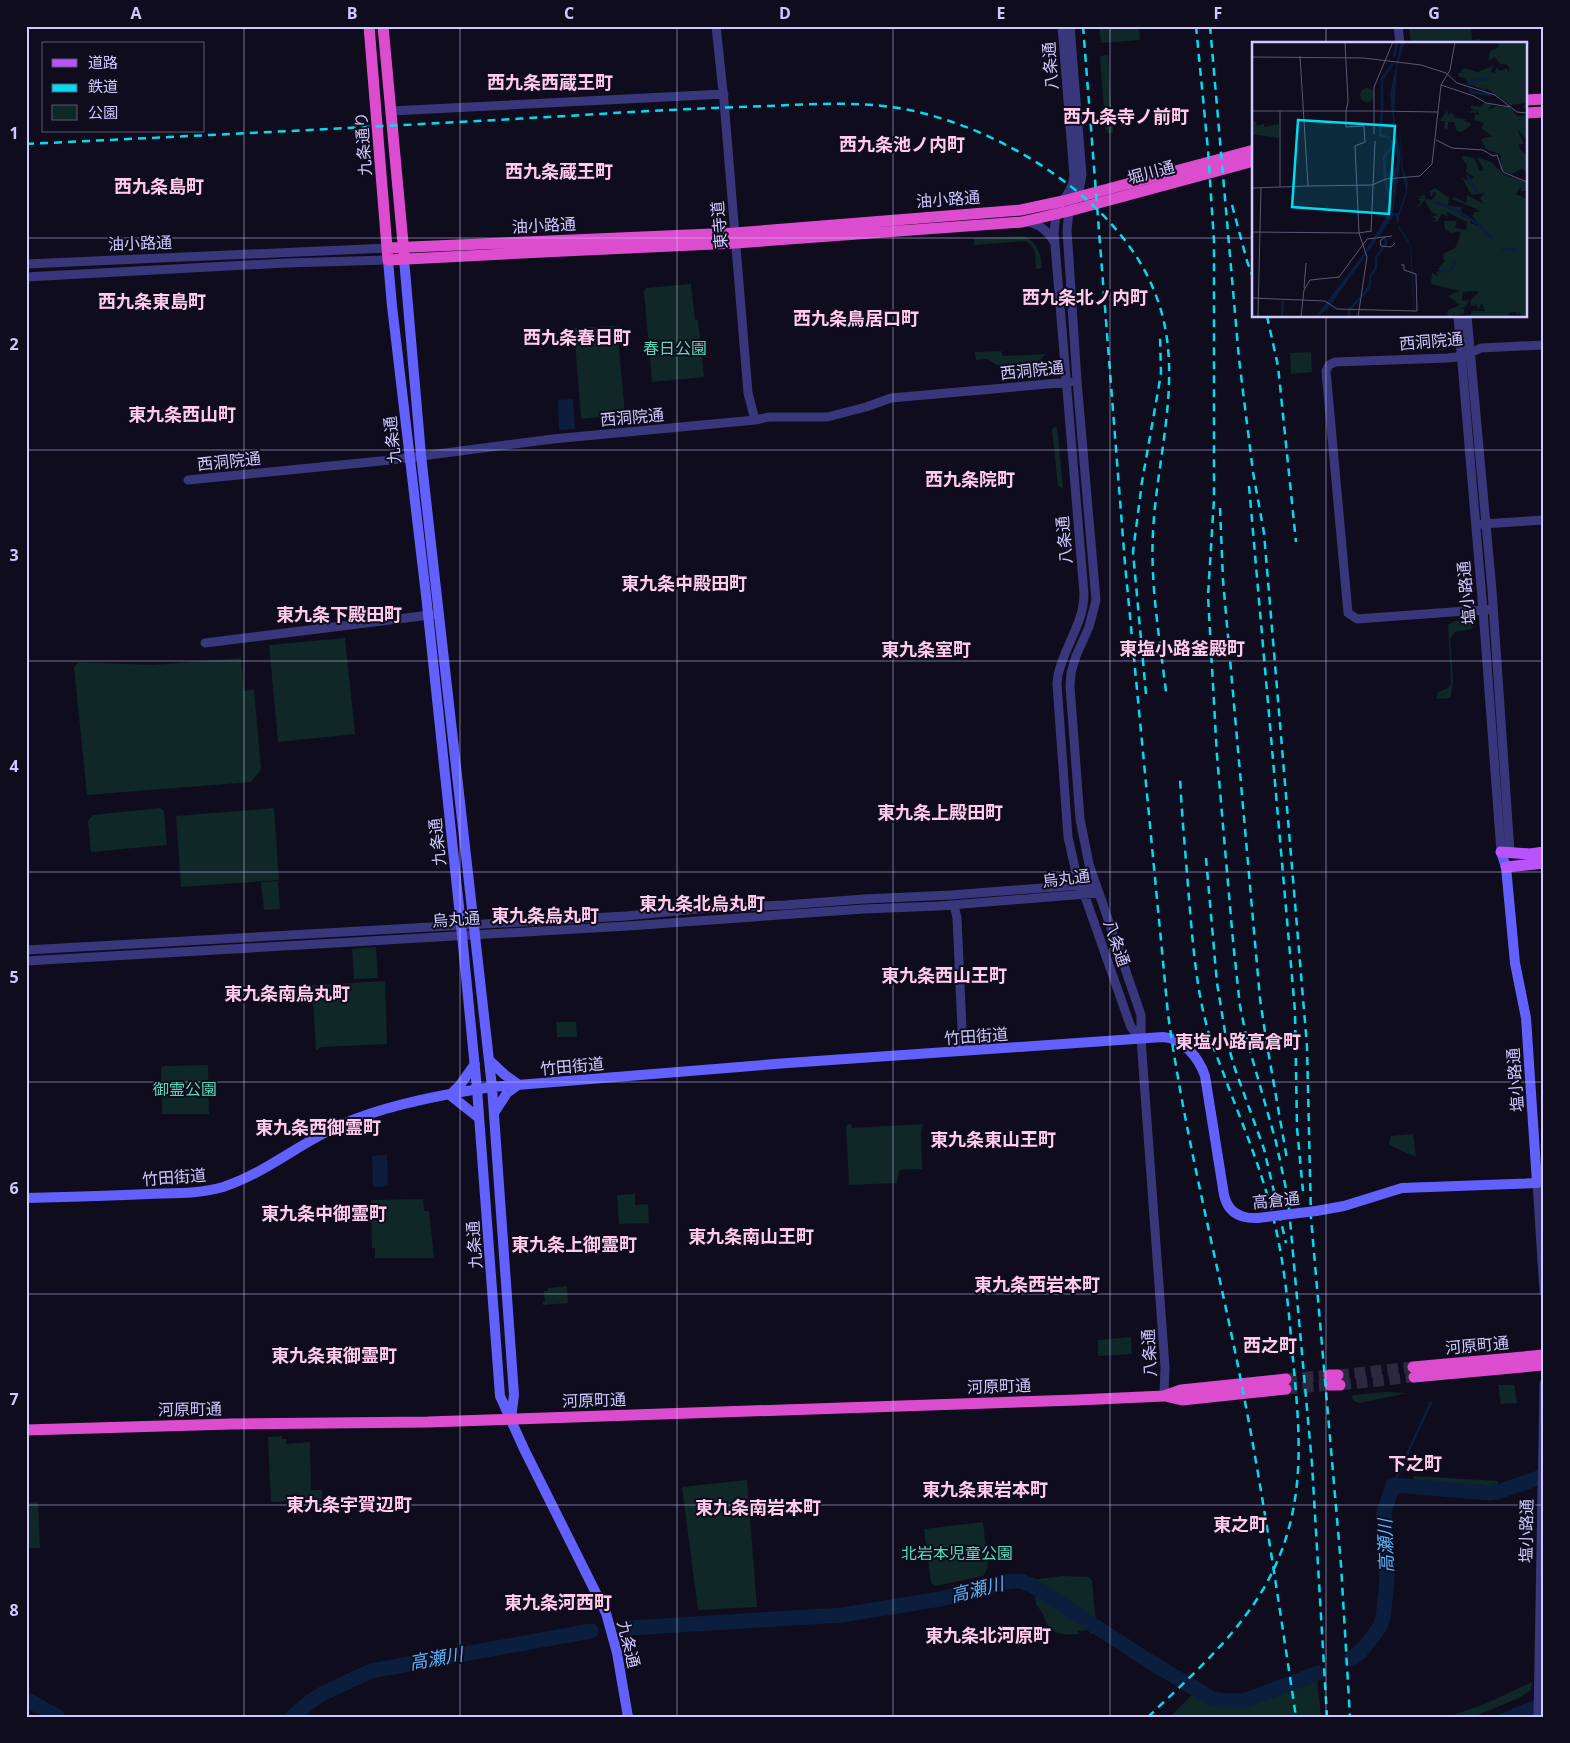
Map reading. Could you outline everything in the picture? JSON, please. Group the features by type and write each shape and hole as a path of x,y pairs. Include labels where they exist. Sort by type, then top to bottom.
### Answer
{"highway":[{"name":"九条通り","path":"370,26 388,260"},
{"name":"九条通り","path":"384,26 404,253"},
{"path":"1528,100 1544,99"},
{"path":"1528,113 1544,112"},
{"path":"1528,119 1544,118"},
{"name":"堀川通","path":"1063,201 1252,151"},
{"name":"堀川通","path":"1056,215 1252,162"},
{"name":"油小路通","path":"735,238 1017,210 1063,201"},
{"name":"油小路通","path":"388,248 404,253 735,238 1022,222 1056,215"},
{"name":"油小路通","path":"388,260 404,253"},
{"name":"河原町通","path":"1544,1355 1414,1372 1544,1365"},
{"name":"河原町通","path":"26,1430 511,1420 742,1410 1164,1396 1182,1400 1286,1384"}],"main road":[{"name":"九条通","path":"404,253 433,615 477,1089 500,1396 606,1613 617,1653 628,1717"},
{"name":"九条通","path":"388,260 409,457 433,615 492,1087 514,1395 511,1420"},
{"path":"1505,852 1530,854 1544,852"},
{"name":"塩小路通","path":"1505,852 1514,963 1526,1018 1540,1183"},
{"path":"1506,866 1544,863"},
{"name":"高倉通","path":"1141,1038 1162,1037 1173,1039 1188,1049 1202,1066 1225,1200 1230,1209 1237,1215 1247,1218 1258,1218 1316,1211 1344,1206 1402,1188 1540,1183"},
{"name":"竹田街道","path":"26,1198 188,1192 223,1187 268,1168 313,1138 347,1122 381,1111 477,1089 1141,1038"},
{"path":"489,1060 519,1085 507,1093 494,1113"},
{"path":"474,1064 460,1085 450,1094 479,1118"}],"street":[{"name":"東寺道","path":"716,26 724,94 748,393 755,420"},
{"name":"八条通","path":"1062,26 1074,176 1070,192 1056,215 1055,243 1084,601 1080,618 1060,666 1057,684 1066,821 1072,854 1083,889 1128,1019 1141,1038"},
{"name":"八条通","path":"1070,26 1082,175 1079,191 1069,211 1067,230 1077,381 1096,600 1089,627 1073,665 1070,686 1080,819 1085,851 1141,1014 1141,1038 1165,1367 1164,1396"},
{"path":"1398,26 1400,42"},
{"path":"391,111 724,94"},
{"path":"1022,222 1038,225 1055,243"},
{"name":"油小路通","path":"26,264 388,248"},
{"name":"油小路通","path":"26,277 286,263 388,260"},
{"name":"塩小路通","path":"1458,318 1505,852"},
{"name":"塩小路通","path":"1467,318 1493,610 1505,852"},
{"name":"西洞院通","path":"1483,610 1357,619 1347,611 1326,372 1329,365 1334,362 1461,356 1481,348 1544,345"},
{"name":"西洞院通","path":"188,480 755,420 777,416 827,417 866,408 891,398 1077,381"},
{"path":"1476,524 1544,520"},
{"path":"1483,610 1493,610"},
{"path":"205,643 433,615"},
{"name":"烏丸通","path":"26,961 864,899 1083,889 1099,893"},
{"name":"烏丸通","path":"473,929 628,926 864,909 954,905 1083,889"},
{"path":"954,905 957,918 963,1051"},
{"name":"烏丸通","path":"26,950 462,930"},
{"name":"塩小路通","path":"1540,1183 1544,1292"},
{"name":"塩小路通","path":"1538,1717 1544,1383"}],"green space":[{"path":"1099,26 1139,26 1140,40 1101,43"},
{"path":"1409,26 1471,26 1472,40 1480,39 1480,42 1411,42"},
{"path":"1108,55 1113,133 1108,133 1105,128 1100,56"},
{"path":"1024,236 1033,242 1038,249 1042,268 1036,269 1032,246 1025,241 974,245 974,238"},
{"name":"春日公園","path":"691,284 695,320 698,320 704,377 652,382 644,291 646,288"},
{"path":"617,326 625,414 581,419 574,328"},
{"path":"1001,351 1003,356 1046,354 1037,363 1022,362 1006,367 997,365 987,359 976,360 975,352"},
{"path":"1311,352 1312,372 1291,374 1290,353"},
{"path":"1054,427 1057,427 1063,488 1058,486 1052,430"},
{"path":"1472,620 1475,623 1472,629 1455,632 1450,639 1453,678 1451,698 1436,699 1438,692 1448,688 1451,683 1448,625 1454,621"},
{"path":"345,638 355,734 278,742 269,645"},
{"path":"241,658 244,691 254,689 261,770 251,782 87,795 74,667 78,662 153,665"},
{"path":"160,808 164,811 167,845 91,852 88,821 93,815"},
{"path":"274,808 279,880 181,887 176,816"},
{"path":"278,881 280,909 264,910 261,882"},
{"path":"376,947 378,978 354,979 352,949"},
{"path":"385,981 387,1044 321,1047 316,1051 312,985"},
{"path":"556,1022 576,1022 577,1037 557,1037"},
{"name":"御霊公園","path":"208,1065 209,1114 162,1114 161,1068 163,1066"},
{"path":"851,1124 852,1128 923,1124 921,1132 922,1169 899,1170 897,1183 849,1185 846,1125"},
{"path":"1413,1134 1416,1157 1389,1145 1391,1136"},
{"path":"635,1194 635,1205 648,1204 649,1223 619,1224 617,1195"},
{"path":"423,1199 424,1211 429,1211 434,1258 375,1258 375,1248 372,1248 371,1200"},
{"path":"567,1286 568,1303 543,1305 543,1302 545,1302 544,1291 548,1291 548,1288"},
{"path":"1131,1337 1132,1354 1098,1356 1098,1340"},
{"path":"1498,1385 1514,1385 1517,1403 1501,1404"},
{"path":"1385,1392 1408,1393 1359,1403 1351,1397 1354,1395"},
{"path":"282,1436 282,1439 286,1439 286,1444 310,1442 311,1490 322,1490 323,1500 271,1502 268,1437"},
{"path":"1414,1476 1498,1481 1499,1496 1488,1498 1407,1491"},
{"path":"747,1480 757,1607 698,1610 682,1487"},
{"path":"38,1502 40,1548 26,1548 26,1503"},
{"name":"北岩本児童公園","path":"983,1522 988,1567 983,1576 935,1586 931,1583 924,1529"},
{"path":"1063,1576 1089,1577 1092,1581 1096,1622 1030,1580"},
{"path":"1035,1592 1098,1633 1091,1634 1088,1630 1078,1631 1078,1634 1055,1632 1046,1622 1036,1605"},
{"path":"1317,1679 1321,1717 1170,1717 1192,1695 1217,1706 1242,1705 1268,1698"},
{"path":"1532,1682 1531,1690 1519,1698 1473,1717 1448,1717 1487,1703"}],"water":[{"path":"573,399 575,429 559,430 558,400"},
{"path":"387,1155 388,1186 373,1187 372,1156"},
{"path":"1544,1696 1544,1717 1492,1717"}],"waterway":[{"path":"1393,1485 1431,1402"},
{"name":"高瀬川","path":"1351,1659 1372,1638 1383,1618 1387,1581 1384,1512 1393,1485 1489,1493 1544,1476"},
{"name":"高瀬川","path":"629,1628 842,1615 940,1599 1011,1581 1021,1581 1033,1586 1152,1663 1211,1698 1243,1701 1318,1673"},
{"name":"高瀬川","path":"292,1717 322,1694 371,1671 591,1631"},
{"name":"高瀬川","path":"26,1699 58,1717"}],"tunnel":[{"path":"1338,1375 1413,1367"},
{"path":"1286,1379 1329,1375"},
{"path":"1340,1385 1414,1377"},
{"path":"1286,1389 1330,1385"}],"railway":[{"path":"1083,26 1125,564 1168,1014 1192,1152 1249,1423 1296,1717"},
{"path":"1196,26 1208,150 1214,241 1214,499 1208,596 1217,756 1240,1006 1247,1040 1276,1142 1288,1198 1312,1464 1327,1717"},
{"path":"1210,26 1239,359 1253,472 1264,533 1307,1046 1311,1218 1341,1565 1350,1717"},
{"path":"26,144 819,104 887,106 941,118 979,132 1016,150 1052,172 1085,198 1114,227 1138,259 1155,293 1164,322 1169,381 1152,552 1156,612 1166,692"},
{"path":"1232,205 1252,275"},
{"path":"1267,318 1278,366 1296,542"},
{"path":"1146,694 1133,552 1142,482 1161,374 1160,335"},
{"path":"1249,486 1295,1011 1297,1128 1303,1191"},
{"path":"1220,508 1223,580 1260,999 1287,1159"},
{"path":"1148,1717 1211,1656 1240,1622 1265,1586 1279,1557 1289,1528 1295,1499 1299,1441 1289,1312 1275,1223 1266,1190 1211,1040 1201,1001 1192,933 1180,778"},
{"path":"1206,858 1217,983 1226,1038 1235,1069 1264,1149 1286,1243"}],"district":[{"name":"西九条西蔵王町","path":"550,83"},
{"name":"西九条寺ノ前町","path":"1126,117"},
{"name":"西九条池ノ内町","path":"902,145"},
{"name":"西九条蔵王町","path":"559,172"},
{"name":"西九条島町","path":"159,187"},
{"name":"西九条北ノ内町","path":"1085,298"},
{"name":"西九条東島町","path":"152,302"},
{"name":"西九条鳥居口町","path":"856,319"},
{"name":"西九条春日町","path":"577,338"},
{"name":"東九条西山町","path":"182,415"},
{"name":"西九条院町","path":"970,480"},
{"name":"東九条中殿田町","path":"684,584"},
{"name":"東九条下殿田町","path":"339,615"},
{"name":"東塩小路釜殿町","path":"1182,649"},
{"name":"東九条室町","path":"926,650"},
{"name":"東九条上殿田町","path":"940,813"},
{"name":"東九条北烏丸町","path":"702,904"},
{"name":"東九条烏丸町","path":"545,916"},
{"name":"東九条西山王町","path":"944,976"},
{"name":"東九条南烏丸町","path":"287,994"},
{"name":"東塩小路高倉町","path":"1238,1042"},
{"name":"東九条西御霊町","path":"318,1128"},
{"name":"東九条東山王町","path":"993,1140"},
{"name":"東九条中御霊町","path":"324,1214"},
{"name":"東九条南山王町","path":"751,1237"},
{"name":"東九条上御霊町","path":"574,1245"},
{"name":"東九条西岩本町","path":"1037,1285"},
{"name":"西之町","path":"1270,1346"},
{"name":"東九条東御霊町","path":"334,1356"},
{"name":"下之町","path":"1415,1464"},
{"name":"東九条東岩本町","path":"985,1490"},
{"name":"東九条宇賀辺町","path":"349,1505"},
{"name":"東九条南岩本町","path":"758,1508"},
{"name":"東之町","path":"1240,1525"},
{"name":"東九条河西町","path":"558,1603"},
{"name":"東九条北河原町","path":"988,1636"}]}
